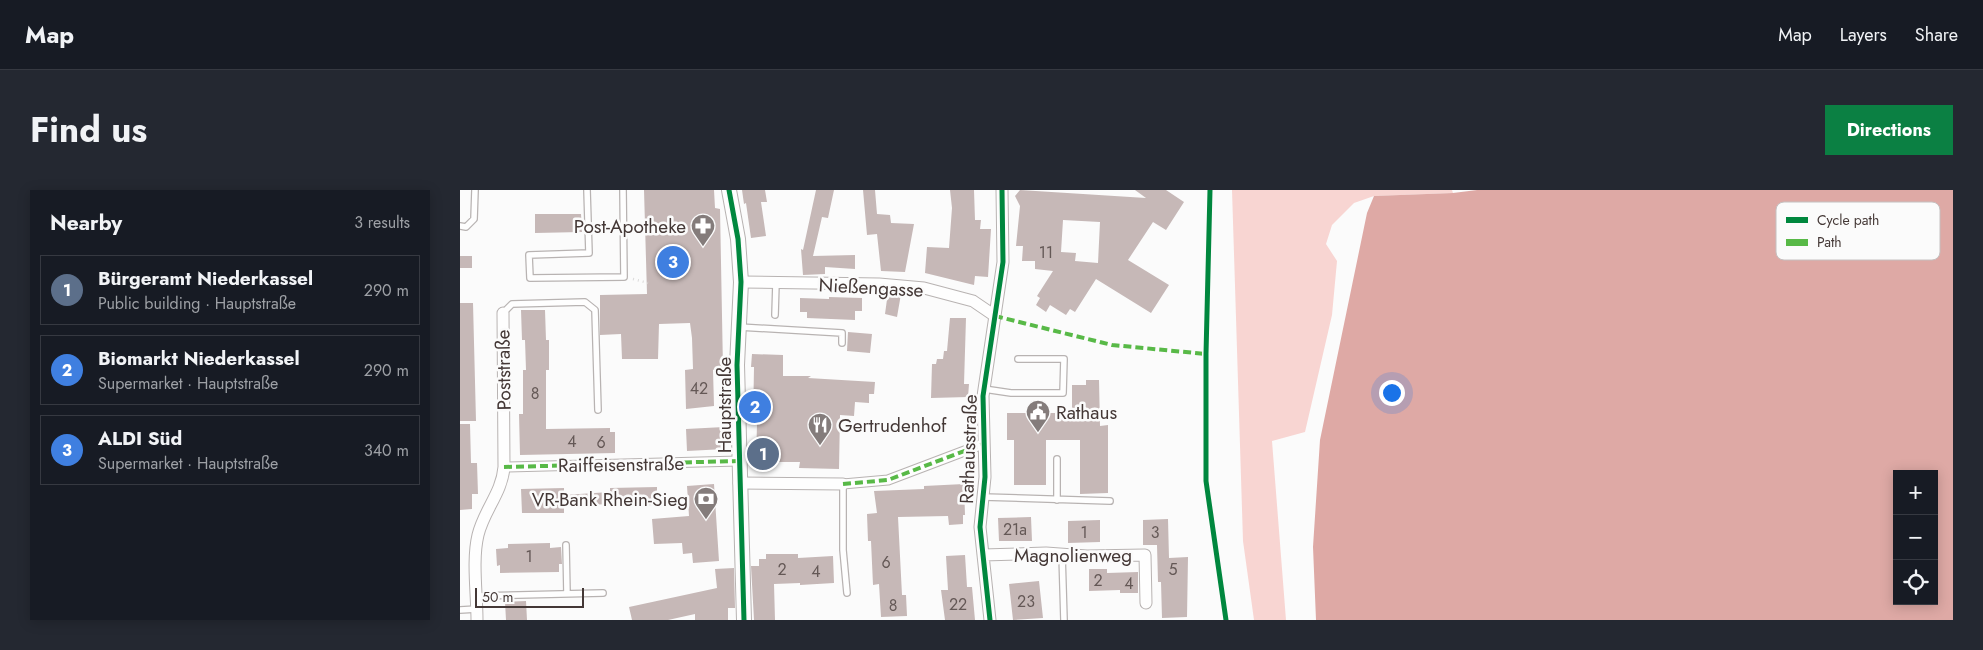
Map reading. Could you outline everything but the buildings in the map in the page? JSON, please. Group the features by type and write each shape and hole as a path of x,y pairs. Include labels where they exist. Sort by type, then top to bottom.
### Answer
{"street":[{"name":"Hauptstraße","path":"729,190 738,240 742,282 737,364 744,620"},
{"name":"Rathausstraße","path":"990,620 980,527 985,477 984,389 1003,262 1002,190"},
{"name":"Nießengasse","path":"742,282 879,284 924,288 973,301 995,316"},
{"name":"Poststraße","path":"477,615 476,556 478,536 483,520 503,481 502,313"},
{"path":"739,483 843,484 888,480 984,444"},
{"name":"Raiffeisenstraße","path":"504,467 739,461"},
{"name":"Magnolienweg","path":"983,555 1145,555 1146,603"}],"lane":[{"path":"460,226 466,226 474,219 475,190"},
{"path":"587,190 589,253 529,255 530,278 624,277 623,190"},
{"path":"775,315 776,283"},
{"name":"Poststraße","path":"502,313 512,304 585,302 595,310 598,410"},
{"path":"739,327 842,333 842,343"},
{"path":"984,389 1010,394 1063,393 1064,359 1018,359"},
{"path":"1057,459 1057,500"},
{"path":"843,484 842,550 847,593"},
{"path":"983,497 1110,501"},
{"path":"566,545 567,594"},
{"path":"1062,554 1064,620"},
{"path":"477,596 603,593"},
{"path":"460,610 477,615"}],"path":[{"path":"624,277 648,283"}],"shaded area":[{"path":"1232,190 1452,190 1453,193 1374,196 1354,203 1332,225 1326,244 1337,261 1332,315 1305,432 1272,441 1286,620 1254,620 1243,541"},
{"path":"1477,190 1953,190 1953,620 1316,620 1313,547 1320,440 1367,213 1374,196 1453,193"}],"marked path":[{"path":"995,316 1112,345 1206,354"},
{"path":"843,484 888,480 983,444"},
{"path":"504,467 739,461"}],"cycle path":[{"path":"729,190 738,239 741,282 737,365 744,620"},
{"path":"990,620 980,527 985,477 983,396 1003,262 1002,190"},
{"path":"1210,190 1206,354 1206,481 1226,620"}],"place":[{"name":"Post-Apotheke","path":"703,247"},
{"name":"ALDI Süd","path":"673,262"},
{"name":"Biomarkt Niederkassel","path":"755,407"},
{"name":"Rathaus","path":"1038,433"},
{"name":"Gertrudenhof","path":"820,446"},
{"name":"Bürgeramt Niederkassel","path":"763,454"},
{"name":"VR-Bank Rhein-Sieg","path":"706,520"}]}
